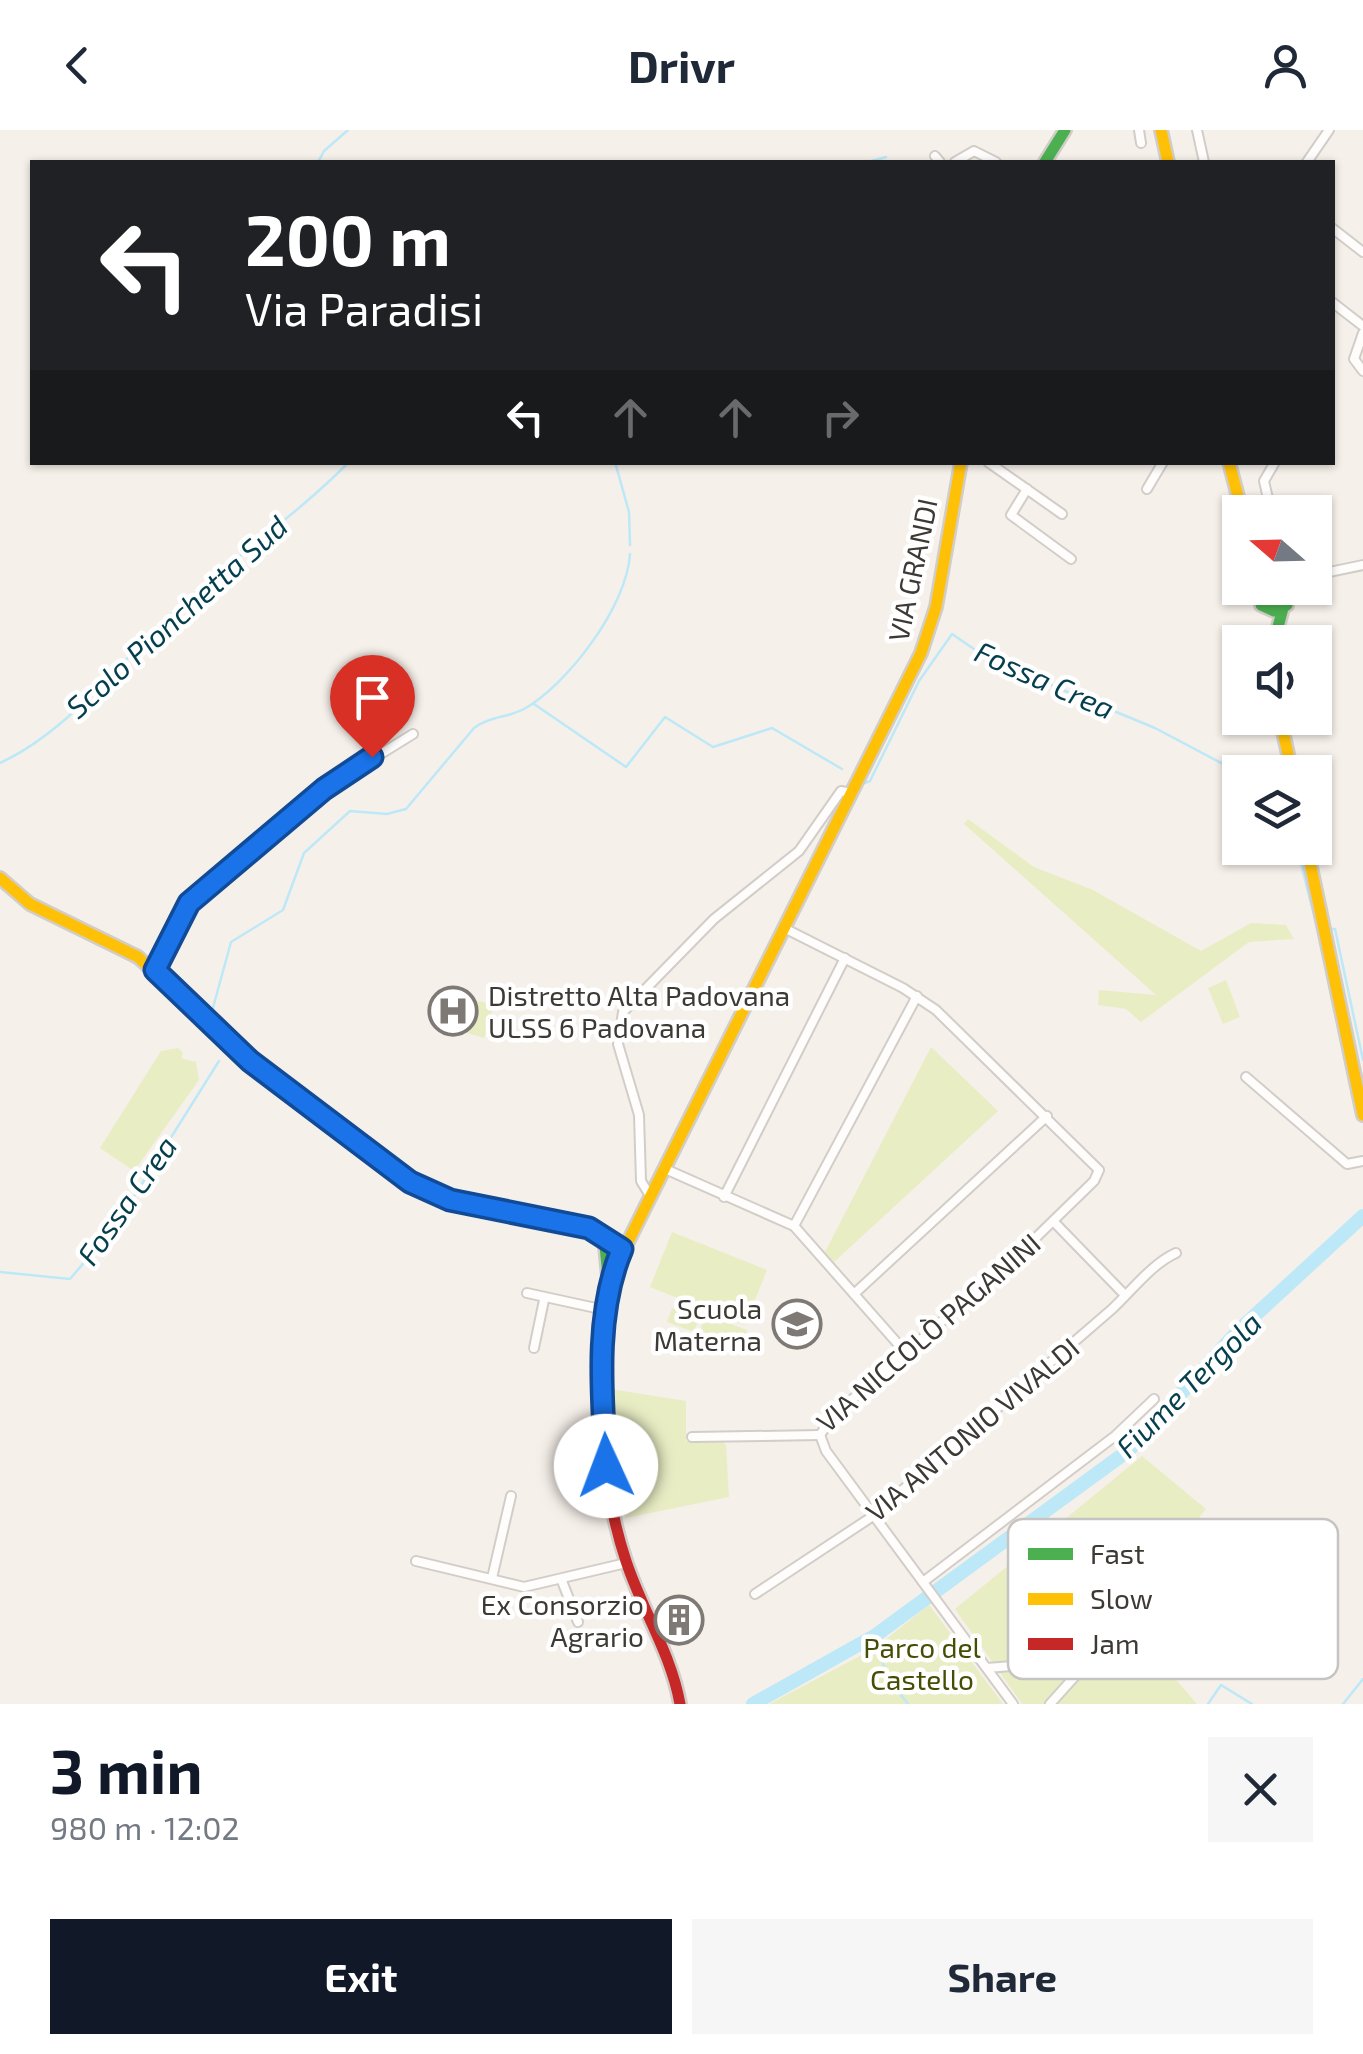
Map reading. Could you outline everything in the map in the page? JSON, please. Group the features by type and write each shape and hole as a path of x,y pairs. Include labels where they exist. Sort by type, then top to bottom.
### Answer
{"main road":[{"path":"1046,160 1065,130"},
{"path":"1161,130 1168,160"},
{"name":"VIA GRANDI","path":"610,1280 649,1194 930,631 959,465"},
{"path":"1230,465 1238,495"},
{"path":"1263,605 1269,625"},
{"path":"1278,625 1285,605"},
{"path":"1266,608 1283,608"},
{"path":"1311,865 1363,1115"},
{"path":"0,878 30,904 122,947 155,970 250,1061 410,1182 450,1200 580,1226 622,1249"},
{"path":"604,1236 610,1280 605,1310 606,1466 626,1563 666,1655 680,1704"}],"street":[{"path":"1139,130 1144,141"},
{"path":"1197,130 1204,160"},
{"path":"1308,160 1330,130"},
{"path":"958,160 974,150 992,160"},
{"path":"1335,230 1363,252"},
{"path":"1335,305 1363,329 1354,359 1363,371"},
{"path":"992,465 1062,514"},
{"path":"1147,488 1161,465"},
{"path":"1267,495 1264,482 1273,465"},
{"path":"1028,489 1012,515 1071,559"},
{"path":"1332,571 1363,565"},
{"path":"155,970 189,903 324,789 413,734"},
{"path":"649,1194 640,1181 639,1114 618,1044 624,1012 714,919 799,850 841,791 851,793"},
{"path":"784,928 917,996 1047,1116 854,1294"},
{"path":"724,1197 845,958"},
{"path":"794,1226 917,996"},
{"path":"1246,1077 1347,1164 1363,1161"},
{"name":"VIA NICCOLÒ PAGANINI","path":"692,1437 820,1435 828,1421 1054,1222 1094,1180 1098,1164 1047,1116"},
{"path":"663,1168 794,1226 906,1354"},
{"path":"1054,1222 1123,1292"},
{"name":"VIA ANTONIO VIVALDI","path":"755,1594 873,1516 1110,1310 1123,1292 1136,1288 1176,1253"},
{"path":"526,1294 605,1310"},
{"path":"534,1348 544,1300"},
{"path":"1009,1519 1115,1436 1154,1399"},
{"path":"820,1435 822,1446 1013,1704"},
{"path":"492,1578 511,1496"},
{"path":"925,1585 1008,1520"},
{"path":"416,1561 524,1587 626,1563"},
{"path":"562,1581 578,1622"},
{"path":"987,1668 1008,1666"},
{"path":"1050,1704 1072,1679"}],"green space":[{"path":"968,819 1034,867 1093,890 1201,951 1251,923 1286,925 1294,939 1249,942 1141,1022 1126,1009 1098,1005 1099,990 1156,995 964,824"},
{"path":"1226,980 1240,1017 1223,1024 1208,988"},
{"path":"474,1000 494,1005 484,1038 464,1032"},
{"path":"931,1047 998,1111 834,1262 825,1252"},
{"path":"178,1048 183,1053 181,1058 196,1062 199,1080 134,1171 100,1148 161,1051"},
{"path":"672,1232 767,1270 745,1325 650,1287"},
{"path":"672,1308 699,1317 694,1332 667,1322"},
{"path":"706,1315 747,1330 739,1350 698,1335"},
{"path":"611,1389 686,1401 686,1441 721,1440 726,1445 729,1497 626,1518 615,1476"},
{"path":"1142,1456 1206,1509 1198,1519 1065,1519"},
{"path":"1008,1566 1008,1679 1175,1679 1197,1704 1022,1704 955,1609"},
{"name":"Parco del Castello","path":"929,1605 1003,1704 769,1704 875,1648"}],"waterway":[{"name":"Scolo Pionchetta Sud","path":"319,160 348,130"},
{"path":"875,160 886,157"},
{"name":"Scolo Pionchetta Sud","path":"0,763 72,713 179,607 346,465"},
{"path":"616,465 629,512 630,545"},
{"name":"Fossa Crea","path":"211,1015 231,942 283,910 304,853 350,811 387,814 406,809 474,728 524,709 559,682 607,619 626,575 630,554"},
{"name":"Fossa Crea","path":"865,783 870,781 919,681 952,634 990,660 1155,728 1222,763"},
{"name":"Fossa Crea","path":"534,704 626,767 665,717 713,747 772,728 842,769"},
{"name":"Fossa Crea","path":"1301,865 1318,931"},
{"name":"Scolo Pionchetta Sud","path":"0,887 37,915"},
{"name":"Fossa Crea","path":"1331,929 1335,929 1363,1060"},
{"name":"Scolo Pionchetta Sud","path":"125,957 143,969"},
{"name":"Fossa Crea","path":"0,1272 70,1279 116,1225 219,1061"},
{"name":"Fiume Tergola","path":"1035,1519 1129,1450 1239,1330 1363,1216"},
{"name":"Fiume Tergola","path":"753,1704 876,1635 1008,1538"},
{"path":"876,1635 886,1676 908,1704"},
{"path":"1343,1704 1363,1679"},
{"path":"1208,1704 1221,1685 1252,1704"}],"traffic: fast":[{"path":"1046,160 1065,130"},
{"path":"1261,605 1274,611 1287,605"},
{"path":"1278,625 1283,608"},
{"path":"604,1236 608,1276"}],"traffic: slow":[{"path":"1161,130 1168,160"},
{"path":"609,1280 921,653 936,607 960,465"},
{"path":"1230,465 1238,495"},
{"path":"1284,735 1288,755"},
{"path":"1311,865 1363,1115"},
{"path":"0,878 30,904 138,957 250,1061 411,1182 450,1200 589,1228 622,1249"}],"traffic: jam":[{"path":"609,1280 601,1386 609,1492 626,1561 670,1667 680,1704"}],"place":[{"name":"Distretto Alta Padovana ULSS 6 Padovana","path":"453,1011"},
{"name":"Scuola Materna","path":"797,1324"},
{"name":"Ex Consorzio Agrario","path":"679,1620"}],"route":[{"path":"372,757 324,789 189,903 155,970 250,1061 410,1182 450,1200 589,1228 622,1249 610,1280 605,1310 606,1466"}]}
